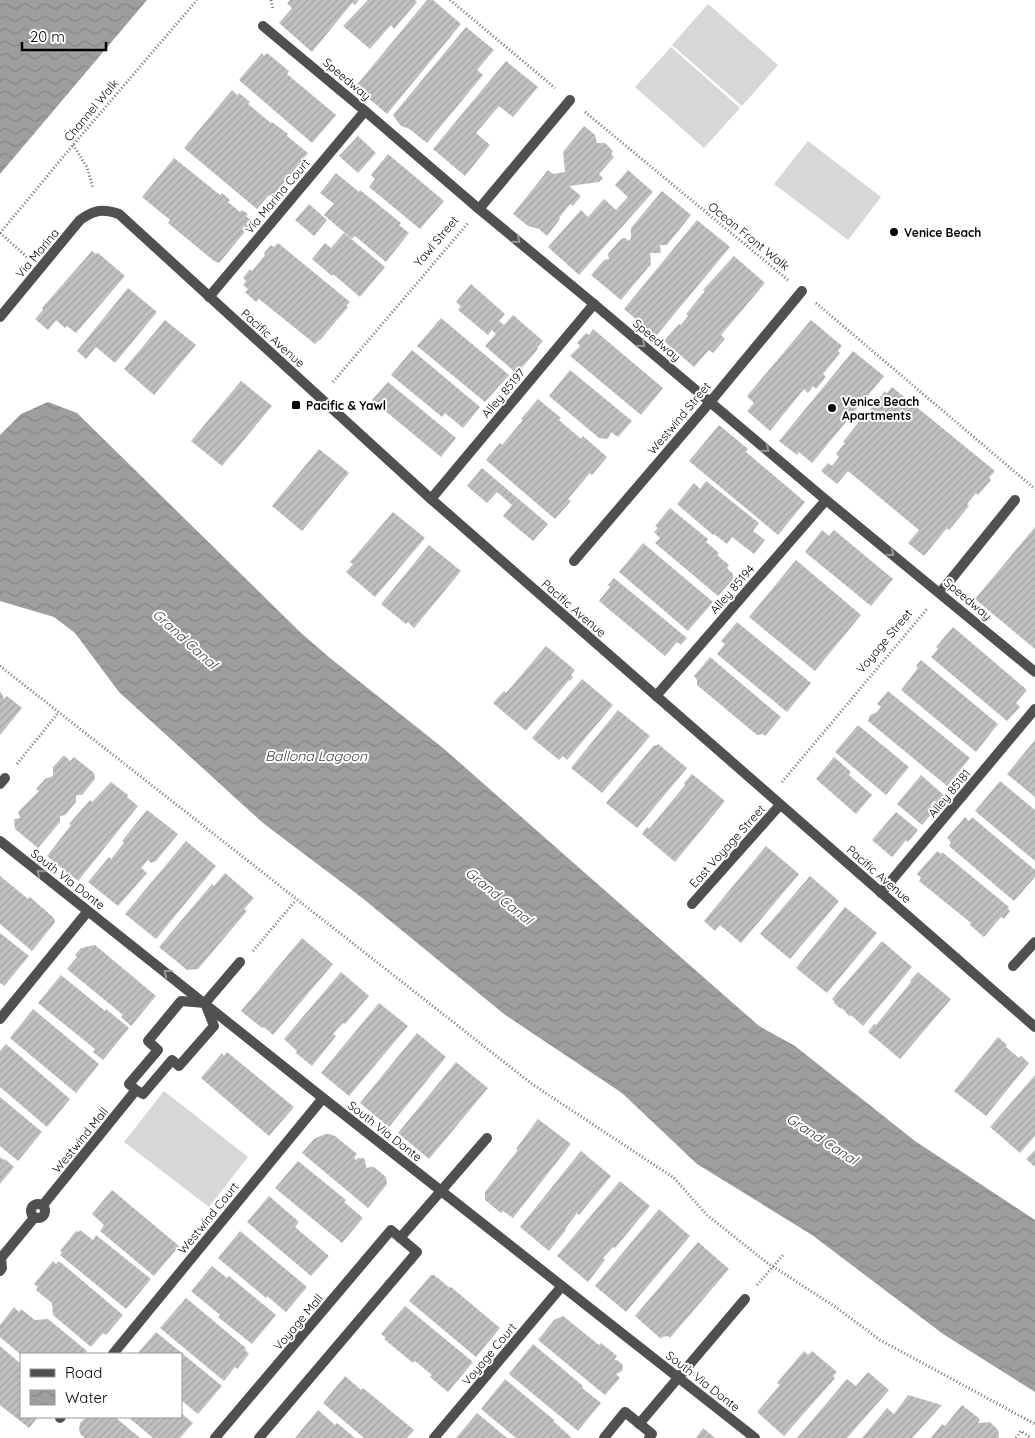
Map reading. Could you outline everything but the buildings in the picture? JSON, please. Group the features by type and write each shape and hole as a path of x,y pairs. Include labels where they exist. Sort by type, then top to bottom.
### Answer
{"street":[{"name":"Speedway","path":"263,26 826,500 1035,672"},
{"path":"479,209 570,100"},
{"name":"Via Marina Court","path":"209,297 365,110"},
{"name":"Pacific Avenue","path":"99,211 108,210 119,214 431,499 1035,1027"},
{"name":"Via Marina","path":"0,317 80,220 99,211"},
{"name":"Westwind Street","path":"574,561 802,291"},
{"name":"Alley 85197","path":"431,499 594,304"},
{"name":"Alley 85194","path":"656,696 826,500"},
{"path":"940,593 1015,500"},
{"name":"Alley 85181","path":"881,893 1035,709"},
{"name":"East Voyage Street","path":"692,904 780,805"},
{"name":"South Via Donte","path":"0,841 755,1438"},
{"path":"0,1019 88,911"},
{"path":"1013,966 1035,942"},
{"path":"205,1004 240,962"},
{"name":"Westwind Mall","path":"181,1001 205,1004 214,1026 179,1066 172,1060 143,1094 129,1084 158,1050 148,1041 181,1001"},
{"name":"Westwind Mall","path":"0,1271 2,1268 0,1258 34,1218 31,1211 32,1206 43,1205 136,1090"},
{"name":"Westwind Court","path":"114,1353 323,1098"},
{"path":"259,1438 417,1252 400,1238 487,1138"},
{"name":"Voyage Mall","path":"215,1438 391,1230 400,1238"},
{"name":"Voyage Court","path":"434,1438 562,1286"},
{"path":"639,1424 745,1299"},
{"path":"604,1438 625,1412 652,1434 649,1438"}],"path":[{"name":"Channel Walk","path":"0,233 196,0"},
{"name":"Ocean Front Walk","path":"450,0 802,291 1035,489"},
{"path":"73,145 87,167 93,188"},
{"name":"Yawl Street","path":"320,398 479,209"},
{"path":"0,233 40,269"},
{"name":"Voyage Street","path":"770,796 940,593"},
{"path":"0,666 532,1084 674,1178 708,1215 772,1267 837,1308 880,1340 1035,1424"},
{"path":"3,781 58,712"},
{"path":"240,962 252,953 296,900"},
{"path":"745,1299 783,1255"},
{"path":"1016,1438 1022,1431 1031,1438"}],"shaded area":[{"path":"708,4 778,65 742,106 672,45"},
{"path":"671,47 740,108 704,148 635,87"},
{"path":"808,141 881,197 848,240 774,184"},
{"path":"164,1091 248,1157 209,1207 124,1142"}],"water":[{"path":"0,0 147,0 0,174"},
{"name":"Ballona Lagoon","path":"48,402 77,413 300,632 443,748 759,1026 795,1046 915,1141 1035,1220 1035,1392 943,1334 812,1235 697,1164 622,1093 504,1014 361,897 263,823 119,692 75,633 54,617 0,601 0,435 21,414"}],"place":[{"name":"Venice Beach","path":"894,232"},
{"name":"Pacific & Yawl","path":"296,405"},
{"name":"Venice Beach Apartments","path":"832,408"}],"water label":[{"name":"Grand Canal","path":"185,639"},
{"name":"Grand Canal","path":"499,896"},
{"name":"Grand Canal","path":"822,1139"}]}
